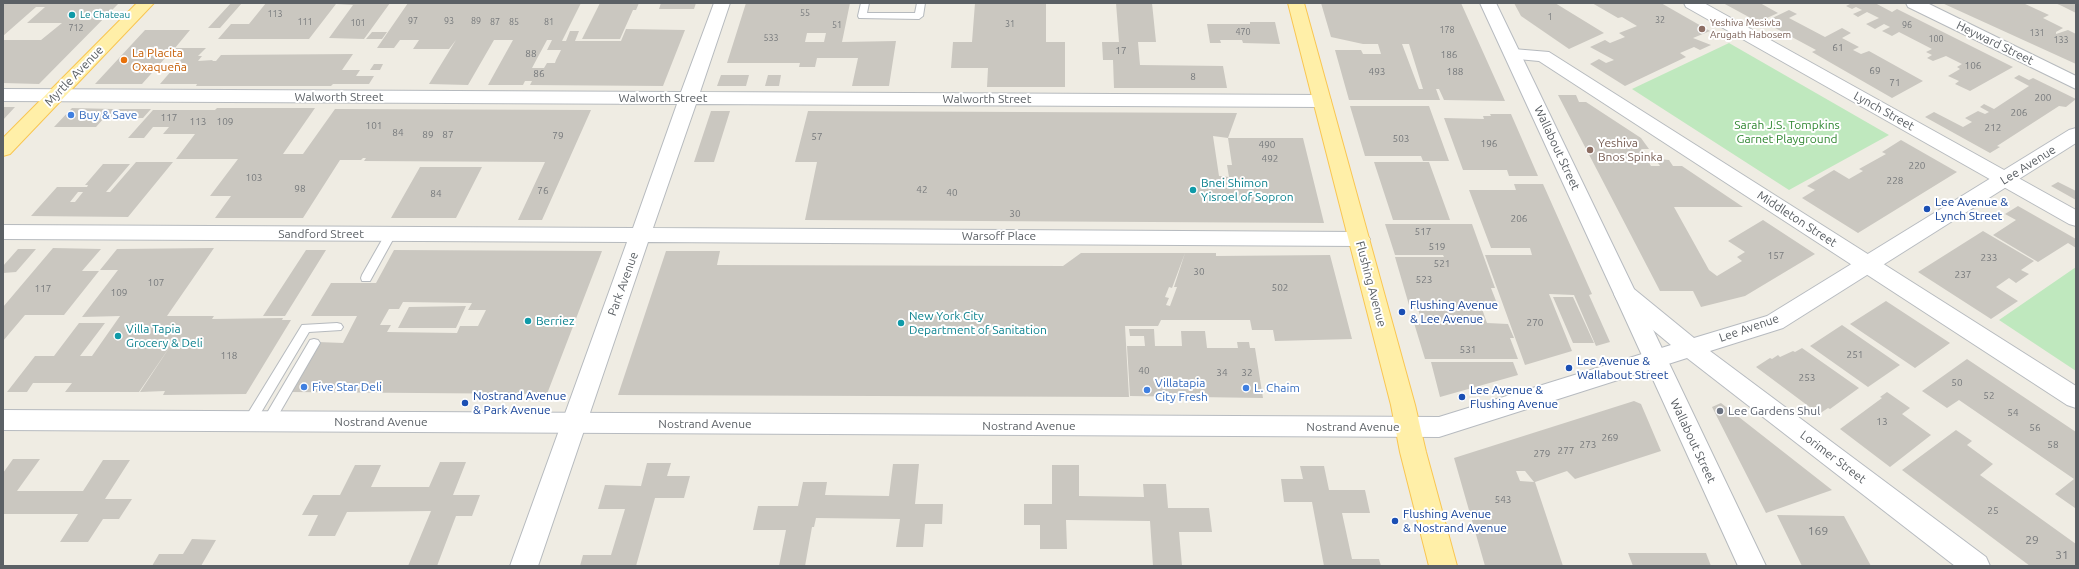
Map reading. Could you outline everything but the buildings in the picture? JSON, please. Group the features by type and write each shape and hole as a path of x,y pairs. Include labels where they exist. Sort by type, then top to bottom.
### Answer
{"main road":[{"name":"Myrtle Avenue","path":"3,150 146,3"},
{"name":"Flushing Avenue","path":"1296,3 1359,239 1443,566"}],"street":[{"name":"Park Avenue","path":"524,566 722,3"},
{"name":"Wallabout Street","path":"1488,3 1752,566"},
{"name":"Lynch Street","path":"1692,3 2076,219"},
{"name":"Heyward Street","path":"1914,3 2076,83"},
{"name":"Middleton Street","path":"1513,54 1543,56 1870,264 2076,398"},
{"name":"Walworth Street","path":"3,95 1322,101"},
{"name":"Lee Avenue","path":"1408,427 1439,427 1775,322 2076,134"},
{"name":"Sandford Street","path":"3,232 640,236"},
{"name":"Warsoff Place","path":"640,236 778,234 1359,239"},
{"name":"Wallabout Street","path":"1625,294 1691,349"},
{"name":"Lorimer Street","path":"1691,349 1976,566"},
{"name":"Nostrand Avenue","path":"3,420 1408,427"}],"lane":[{"path":"865,3 862,16 919,16 921,3"},
{"path":"366,278 391,234"},
{"path":"258,422 306,328 337,327"},
{"path":"258,422 314,343"}],"green space":[{"name":"Sarah J.S. Tompkins Garnet Playground","path":"1729,43 1889,135 1789,190 1632,89"},
{"path":"2076,267 2076,371 1999,320"}],"place":[{"name":"Le Chateau","path":"72,15"},
{"name":"Yeshiva Mesivta Arugath Habosem","path":"1702,29"},
{"name":"La Placita Oxaqueña","path":"124,60"},
{"name":"Buy & Save","path":"71,115"},
{"name":"Yeshiva Bnos Spinka","path":"1590,150"},
{"name":"Bnei Shimon Yisroel of Sopron","path":"1193,190"},
{"name":"Lee Avenue & Lynch Street","path":"1927,209"},
{"name":"Flushing Avenue & Lee Avenue","path":"1402,312"},
{"name":"Berriez","path":"528,321"},
{"name":"New York City Department of Sanitation","path":"901,323"},
{"name":"Villa Tapia Grocery & Deli","path":"118,336"},
{"name":"Lee Avenue & Wallabout Street","path":"1569,368"},
{"name":"Five Star Deli","path":"304,387"},
{"name":"L. Chaim","path":"1246,388"},
{"name":"Villatapia City Fresh","path":"1147,390"},
{"name":"Lee Avenue & Flushing Avenue","path":"1462,397"},
{"name":"Nostrand Avenue & Park Avenue","path":"465,403"},
{"name":"Lee Gardens Shul","path":"1720,411"},
{"name":"Flushing Avenue & Nostrand Avenue","path":"1395,521"}]}
